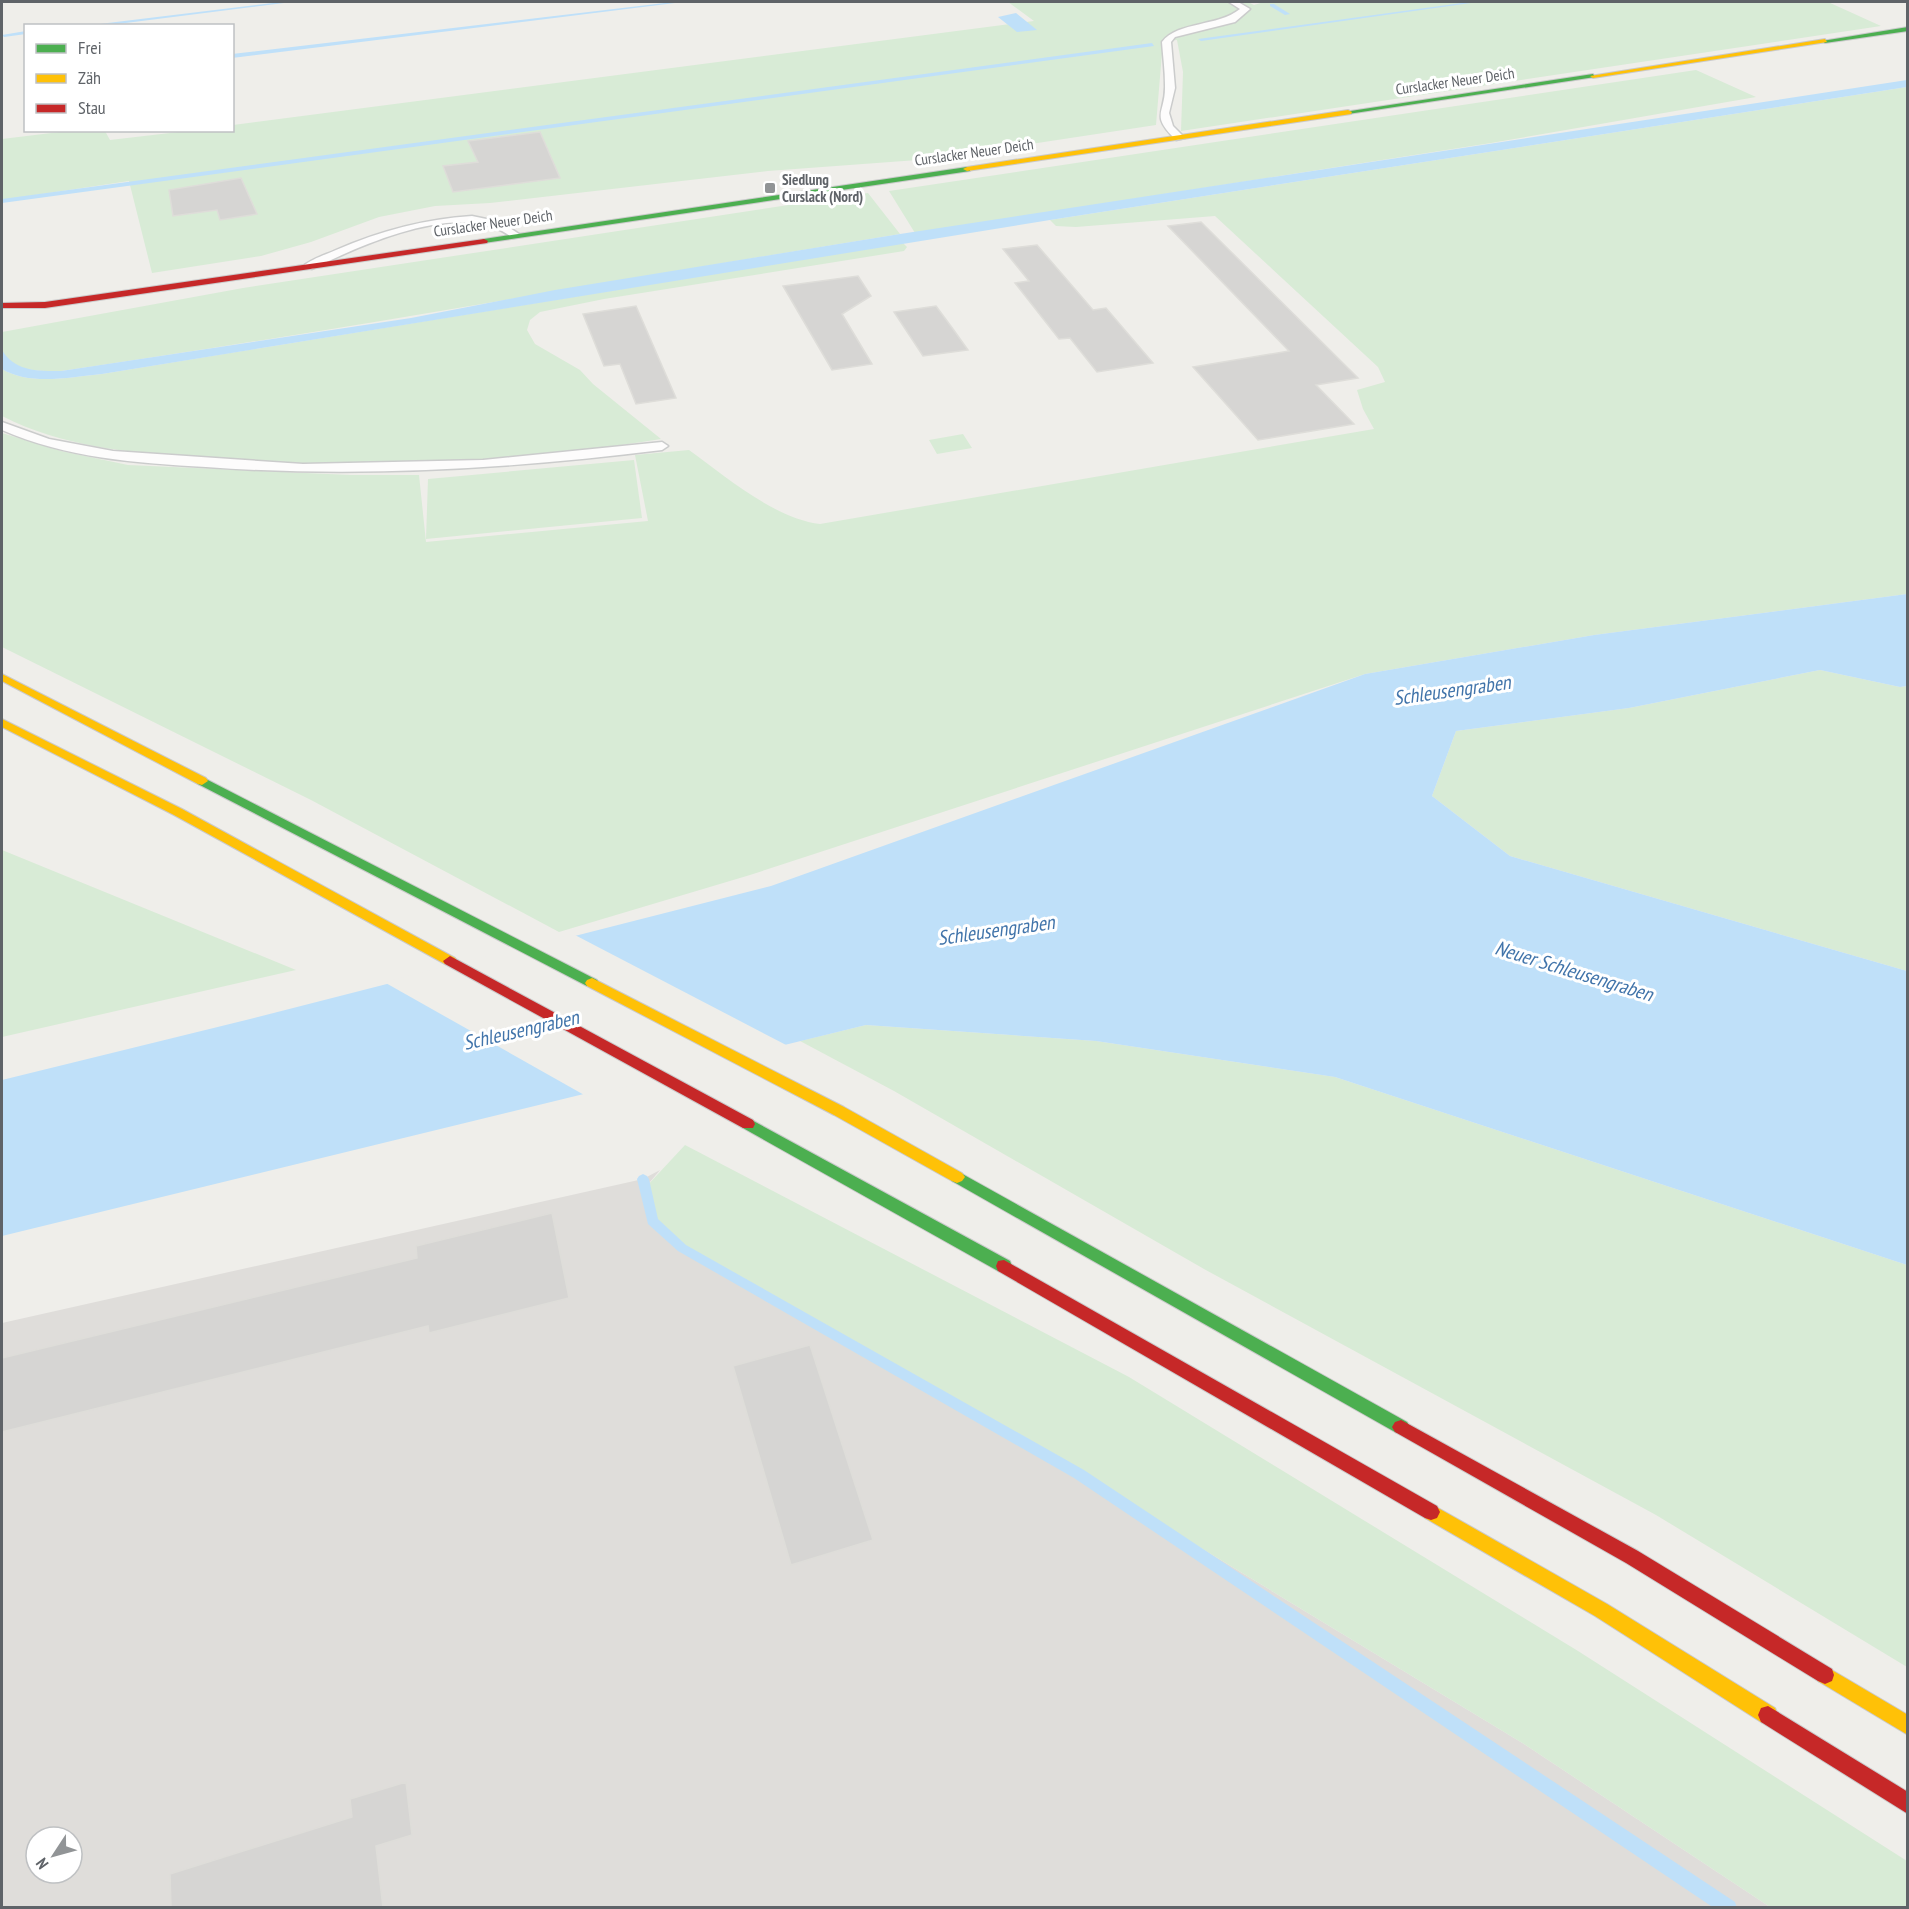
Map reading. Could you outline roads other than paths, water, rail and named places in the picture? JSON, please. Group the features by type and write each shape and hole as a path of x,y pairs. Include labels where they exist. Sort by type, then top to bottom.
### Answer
{"main road":[{"name":"Curslacker Neuer Deich","path":"2,306 45,305 308,267 1908,29"},
{"name":"Curslacker Neuer Deich","path":"2,317 45,305"},
{"path":"2,677 504,935 838,1111 1632,1557 1908,1726"},
{"path":"2,723 178,812 909,1212 1601,1610 1908,1804"}],"lane":[{"path":"1180,138 1168,127 1164,113 1170,88 1166,42 1172,35 1232,20 1246,9 1233,2"},
{"path":"308,267 356,244 417,226 480,222 504,226 517,236"},
{"path":"2,426 18,434 79,450 141,458 270,468 471,465 586,456 662,446"}],"water":[{"path":"1016,13 1037,30 1017,32 998,17"},
{"path":"1907,80 1907,87 1050,220 102,374 38,379 13,374 2,369 2,350 14,363 28,369 61,371 411,318 555,290 900,234"},
{"path":"1907,594 1907,686 1900,687 1820,670 1629,708 1456,731 1432,796 1510,856 1907,971 1907,1265 1335,1077 1096,1041 866,1025 2,1236 2,1080 771,886 1365,674 1594,635"}],"waterway":[{"path":"102,24 290,2"},
{"path":"234,56 681,2"},
{"path":"1201,39 1476,2"},
{"path":"1272,5 1287,14"},
{"path":"4,35 24,32"},
{"path":"2,201 1152,45"},
{"path":"643,1179 652,1221 682,1248 1079,1474 1729,1908"}],"place":[{"name":"Siedlung Curslack (Nord)","path":"770,188"}],"water label":[{"name":"Schleusengraben","path":"1452,690"},
{"name":"Schleusengraben","path":"996,930"},
{"name":"Neuer Schleusengraben","path":"1574,971"},
{"name":"Schleusengraben","path":"521,1030"}]}
